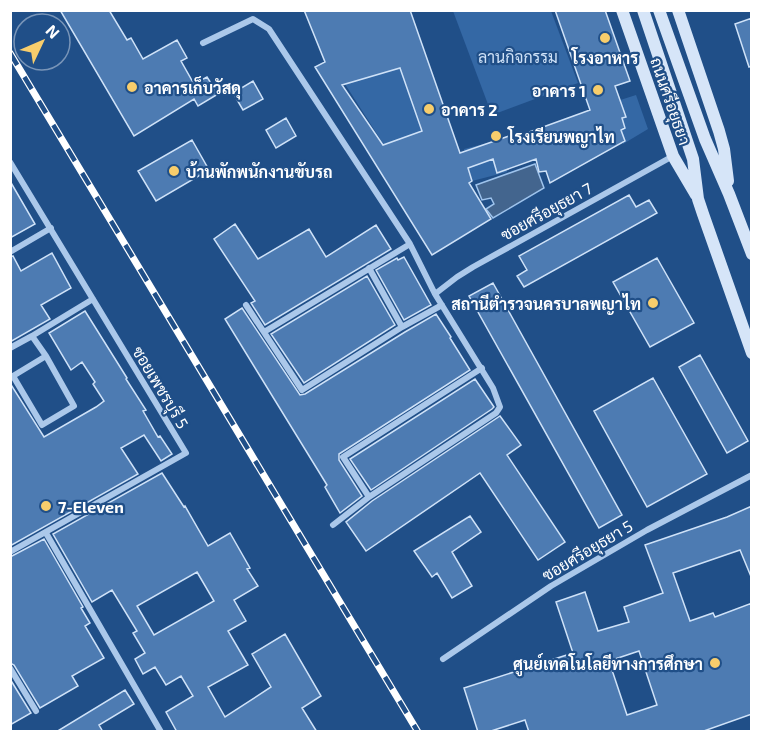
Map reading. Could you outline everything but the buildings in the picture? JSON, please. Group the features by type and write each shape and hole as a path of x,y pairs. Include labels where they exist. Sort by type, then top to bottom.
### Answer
{"main road":[{"name":"ถนนศรีอยุธยา","path":"622,10 673,156 698,199 752,353"},
{"name":"ถนนศรีอยุธยา","path":"643,10 693,159 698,199"},
{"name":"ถนนศรีอยุธยา","path":"659,10 705,139 752,254"},
{"name":"ถนนศรีอยุธยา","path":"678,10 724,149 729,194"}],"street":[{"path":"203,43 253,18 269,29 410,244 435,294 482,368 500,407 496,413 369,497 333,525"},
{"name":"ซอยศรีอยุธยา 7","path":"435,294 473,267 673,156"},
{"name":"ซอยเพชรบุรี 5","path":"10,162 186,453 10,552"},
{"path":"10,252 51,228"},
{"path":"264,332 410,244"},
{"path":"369,268 402,327"},
{"path":"10,348 93,299"},
{"path":"246,304 302,390 402,327 442,305"},
{"path":"32,336 46,356 74,406 42,425 13,376 46,356"},
{"path":"369,497 343,457 482,368"},
{"name":"ซอยศรีอยุธยา 5","path":"443,659 551,586 647,530 752,475"},
{"path":"46,533 161,732"},
{"path":"10,668 36,711"}],"green space":[{"name":"ลานกิจกรรม","path":"453,11 551,11 578,83 492,115"},
{"path":"400,68 422,131 384,145 345,84"},
{"path":"636,95 648,129 623,144 608,104"},
{"path":"499,140 507,172 472,181 464,149"}],"shaded area":[{"path":"535,164 544,188 493,218 486,209 494,204 491,198 482,200 476,185"}],"railway":[{"path":"10,53 418,732"}],"place":[{"name":"โรงอาหาร","path":"605,38"},
{"name":"อาคารเก็บวัสดุ","path":"132,87"},
{"name":"อาคาร 1","path":"598,90"},
{"name":"อาคาร 2","path":"429,109"},
{"name":"โรงเรียนพญาไท","path":"496,136"},
{"name":"บ้านพักพนักงานขับรถ","path":"174,171"},
{"name":"สถานีตำรวจนครบาลพญาไท","path":"653,303"},
{"name":"7-Eleven","path":"46,506"},
{"name":"ศูนย์เทคโนโลยีทางการศึกษา","path":"715,663"}]}
